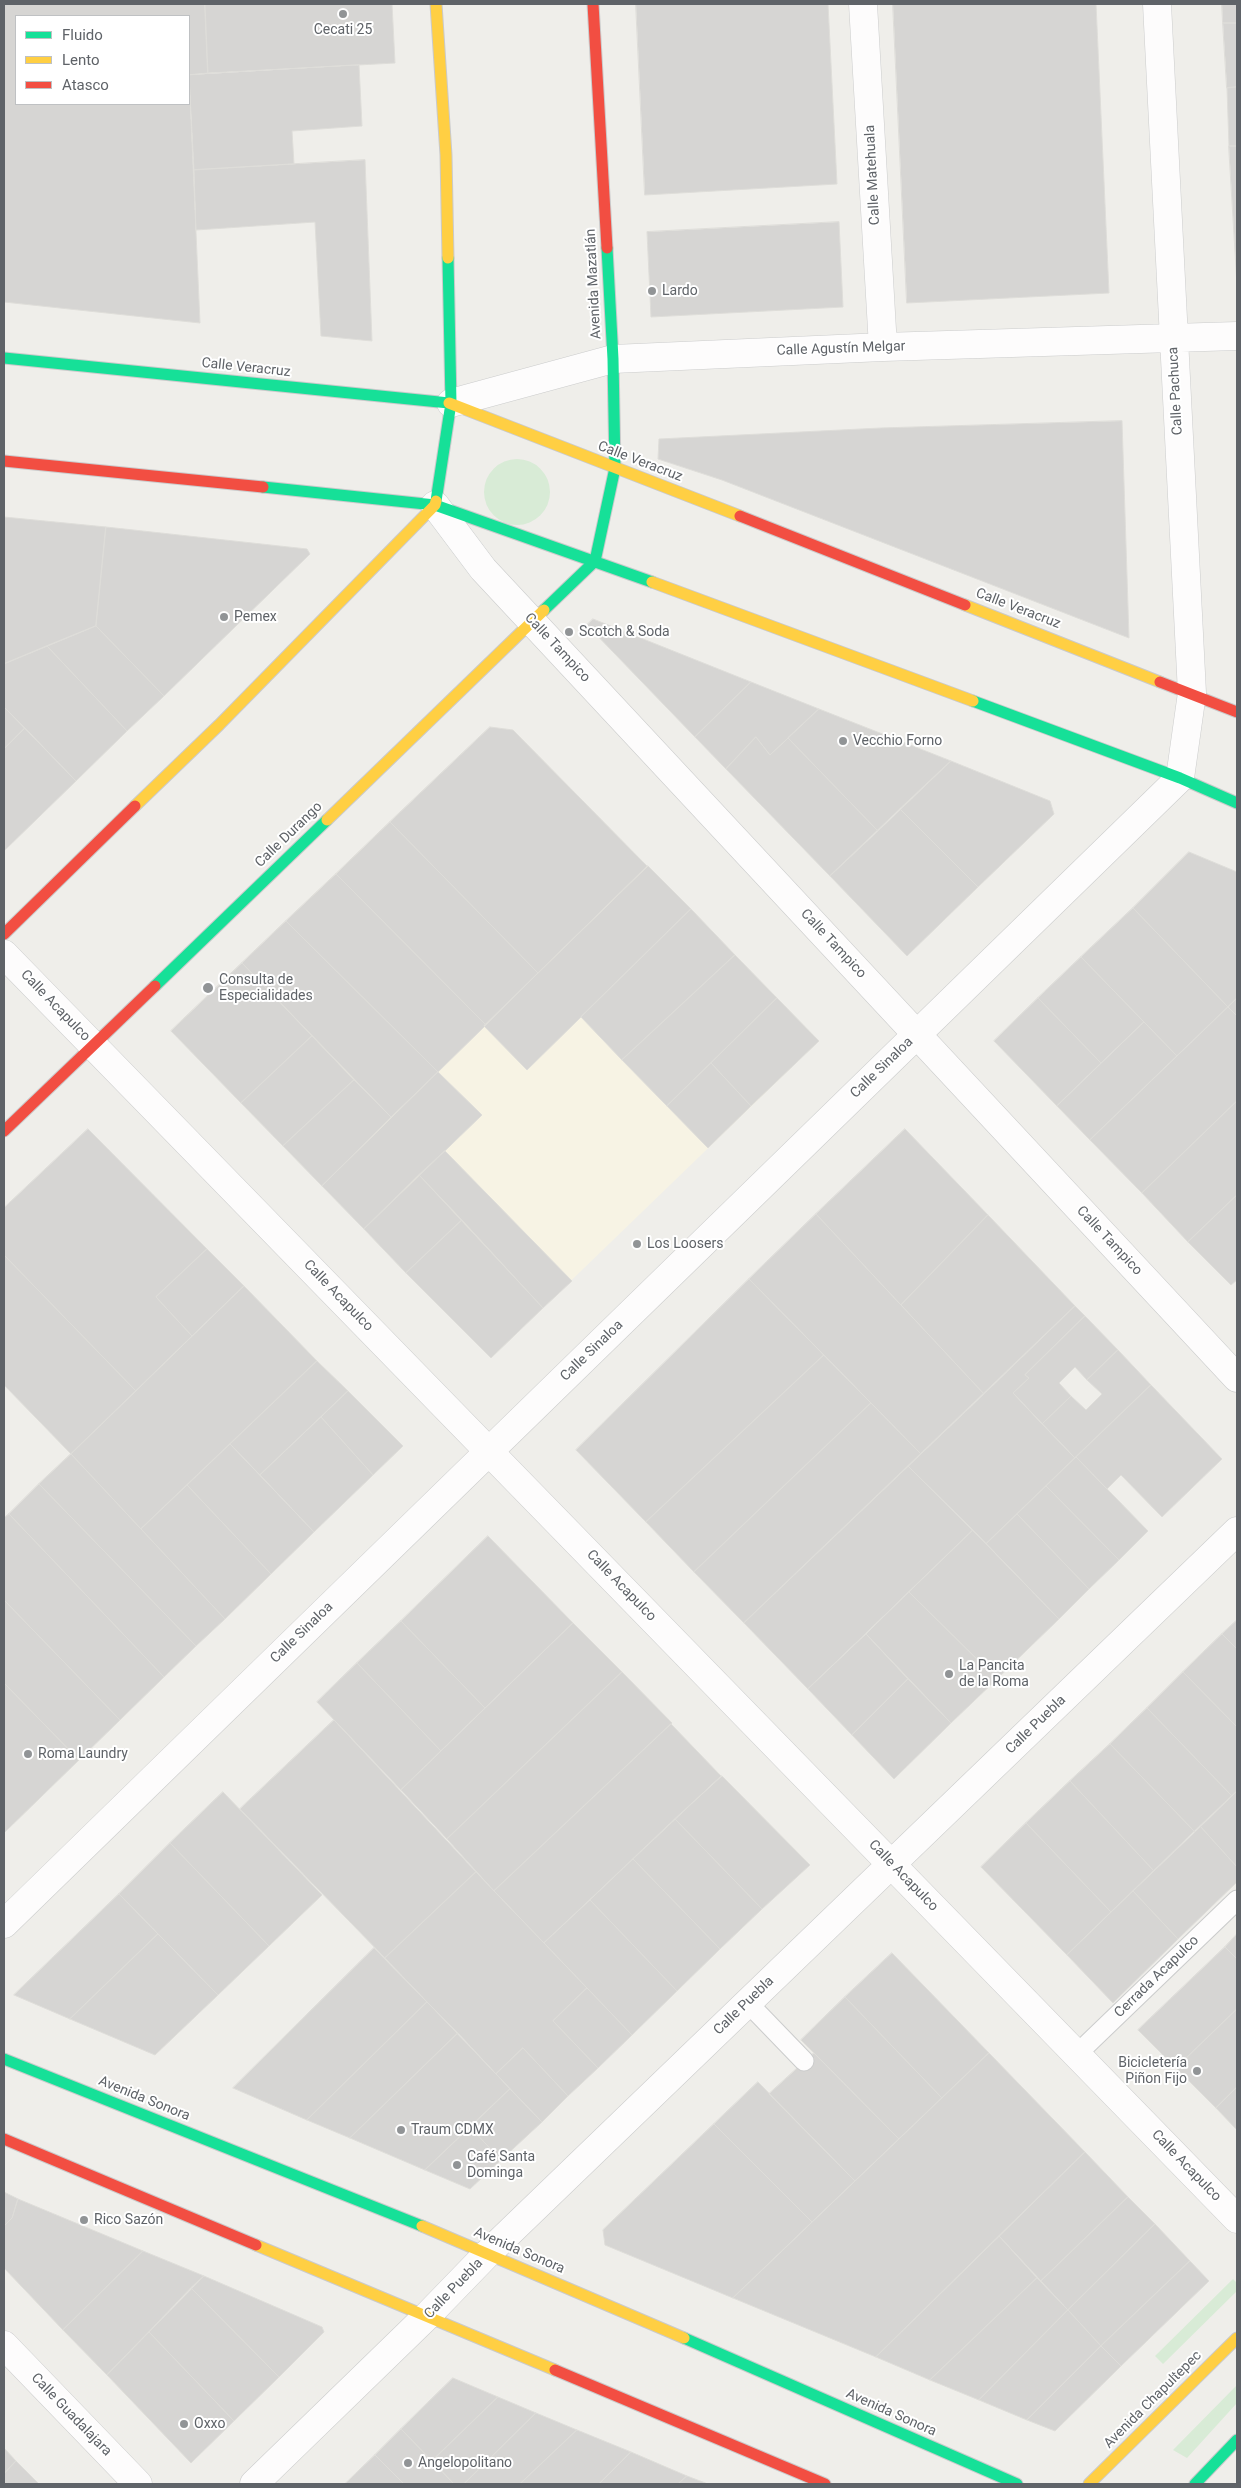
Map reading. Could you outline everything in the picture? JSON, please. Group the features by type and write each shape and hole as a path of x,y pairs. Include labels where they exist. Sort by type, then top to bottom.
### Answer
{"main road":[{"path":"4,934 219,725 435,505 451,403 446,155 436,4"},
{"name":"Avenida Mazatlán","path":"593,4 613,358 615,468 595,561"},
{"name":"Calle Veracruz","path":"4,358 451,403 1237,712"},
{"path":"4,461 435,505 595,561 1180,778 1237,803"},
{"name":"Calle Durango","path":"4,1131 595,561"},
{"name":"Avenida Sonora","path":"4,2059 488,2253 1017,2484"},
{"path":"4,2139 825,2484"},
{"name":"Avenida Chapultepec","path":"1089,2484 1237,2338"},
{"path":"1195,2484 1237,2440"}],"street":[{"name":"Calle Matehuala","path":"863,4 883,347"},
{"name":"Calle Pachuca","path":"1157,4 1192,693 1180,778"},
{"name":"Calle Agustín Melgar","path":"451,403 613,358 1237,336"},
{"name":"Calle Tampico","path":"435,505 483,569 1237,1378"},
{"name":"Calle Sinaloa","path":"4,1924 1180,778"},
{"name":"Calle Acapulco","path":"4,954 1237,2219"},
{"name":"Calle Puebla","path":"254,2484 427,2316 488,2253 1237,1531"},
{"name":"Calle Guadalajara","path":"4,2345 138,2484"}],"lane":[{"name":"Cerrada Acapulco","path":"1076,2054 1237,1900"},
{"path":"748,2003 804,2061"}],"shaded area":[{"path":"490,727 513,730 819,1041 491,1358 171,1031"}],"green space":[{"path":"510,459 524,459 536,464 545,473 550,485 548,505 541,516 524,525 510,525 498,520 489,511 484,499 484,485 489,473 498,464"},
{"path":"1233,2279 1237,2283 1237,2291 1163,2364 1155,2356"},
{"path":"1237,2385 1237,2403 1187,2458 1173,2450"}],"building":[{"path":"4,4 205,4 208,73 190,75 190,15 15,15 15,105 190,105 190,98 200,323 4,302"},
{"path":"205,4 392,4 395,63 208,73"},
{"path":"636,4 828,4 837,184 645,195"},
{"path":"893,4 1096,4 1109,293 907,303"},
{"path":"1222,4 1237,4 1237,23 1223,23"},
{"path":"1223,23 1237,23 1237,87 1227,88"},
{"path":"359,65 362,126 292,131 294,164 194,170 190,75"},
{"path":"1237,87 1237,146 1229,146 1227,88"},
{"path":"1229,146 1237,146 1237,285"},
{"path":"365,160 372,341 321,336 315,222 196,230 194,170"},
{"path":"839,222 843,307 651,317 647,232"},
{"path":"1122,421 1129,638 722,480 658,459 659,439 881,428"},
{"path":"4,517 106,527 96,626 4,664"},
{"path":"106,527 307,549 310,554 164,696 96,626"},
{"path":"593,619 751,682 695,737 587,625"},
{"path":"96,626 164,696 127,731 47,646"},
{"path":"47,646 127,731 76,781 4,707 4,664"},
{"path":"751,682 819,709 770,755 756,737 726,769 695,737"},
{"path":"4,707 25,728 4,749"},
{"path":"819,709 951,761 878,831 788,738"},
{"path":"490,727 513,730 647,866 538,973 390,822"},
{"path":"25,728 76,781 4,851 4,749"},
{"path":"756,737 770,755 788,738 878,831 830,876 726,769"},
{"path":"951,761 1050,801 1054,814 978,887 900,809"},
{"path":"900,809 978,887 907,956 830,876"},
{"path":"390,822 538,973 486,1025 336,874"},
{"path":"1189,852 1237,872 1237,998 1228,1007 1133,908"},
{"path":"648,866 691,909 527,1070 484,1026"},
{"path":"336,874 486,1025 438,1072 286,921"},
{"path":"1133,908 1228,1007 1177,1056 1081,957"},
{"path":"691,909 735,955 622,1060 581,1017"},
{"path":"286,921 438,1072 391,1117 242,963"},
{"path":"735,955 777,998 667,1106 622,1060"},
{"path":"1081,957 1144,1022 1101,1063 1038,998"},
{"path":"242,963 312,1036 241,1103 171,1031"},
{"path":"777,998 819,1041 751,1106 711,1063"},
{"path":"1038,998 1101,1063 1057,1106 994,1041"},
{"path":"1237,998 1237,1016 1228,1007"},
{"path":"1228,1007 1237,1016 1237,1101 1142,1193 1090,1140"},
{"path":"1144,1022 1177,1056 1090,1140 1057,1106"},
{"path":"312,1036 354,1080 283,1146 241,1103"},
{"path":"711,1063 751,1106 708,1148 667,1106"},
{"path":"438,1072 482,1115 364,1229 322,1186"},
{"path":"354,1080 391,1117 322,1186 283,1146"},
{"path":"1237,1101 1237,1195 1188,1242 1142,1193"},
{"path":"88,1129 207,1249 156,1297 192,1336 136,1391 4,1255 4,1208"},
{"path":"905,1129 988,1215 901,1305 816,1214"},
{"path":"445,1151 572,1281 543,1308 419,1175"},
{"path":"419,1175 462,1220 406,1273 364,1229"},
{"path":"1237,1195 1237,1280 1231,1285 1188,1242"},
{"path":"816,1214 984,1394 921,1454 749,1279"},
{"path":"988,1215 1075,1306 984,1394 901,1305"},
{"path":"462,1220 543,1308 491,1358 406,1273"},
{"path":"207,1249 244,1286 192,1336 156,1297"},
{"path":"4,1255 136,1391 71,1454 4,1385"},
{"path":"749,1279 824,1355 646,1522 576,1450"},
{"path":"244,1286 317,1361 141,1529 71,1454"},
{"path":"1075,1306 1085,1316 1025,1375 1029,1378 1013,1393 1075,1458 986,1544 908,1466"},
{"path":"1085,1316 1118,1350 1087,1380 1075,1367 1059,1383 1071,1396 1042,1424 1013,1393 1029,1378 1025,1375"},
{"path":"1118,1350 1151,1385 1075,1458 1042,1424 1071,1396 1086,1410 1102,1394 1087,1380"},
{"path":"824,1355 871,1403 694,1572 646,1522"},
{"path":"317,1361 348,1391 260,1475 230,1444"},
{"path":"1151,1385 1222,1459 1162,1517 1121,1475 1107,1489 1076,1457"},
{"path":"348,1391 403,1446 373,1475 321,1417"},
{"path":"871,1403 921,1454 744,1623 694,1572"},
{"path":"321,1417 373,1475 314,1532 260,1475"},
{"path":"230,1444 314,1532 271,1574 187,1485"},
{"path":"71,1454 225,1619 196,1646 39,1484"},
{"path":"1076,1457 1148,1531 1119,1560 1046,1486"},
{"path":"908,1466 973,1530 808,1689 744,1623"},
{"path":"39,1484 196,1646 164,1677 9,1514"},
{"path":"187,1485 271,1574 225,1619 141,1529"},
{"path":"1046,1486 1119,1560 1089,1589 1017,1514"},
{"path":"9,1514 164,1677 120,1720 4,1600 4,1518"},
{"path":"1017,1514 1089,1589 1059,1619 986,1544"},
{"path":"973,1530 1059,1619 997,1679 909,1592"},
{"path":"488,1536 573,1623 485,1708 401,1621"},
{"path":"909,1592 997,1679 951,1723 866,1634"},
{"path":"4,1600 120,1720 79,1760 4,1683"},
{"path":"1237,1620 1237,1649 1222,1634"},
{"path":"401,1621 485,1708 441,1751 357,1663"},
{"path":"573,1623 622,1672 447,1839 401,1790"},
{"path":"866,1634 908,1679 852,1735 808,1689"},
{"path":"1222,1634 1237,1649 1237,1727 1183,1672"},
{"path":"357,1663 441,1751 401,1790 317,1702"},
{"path":"622,1672 672,1723 494,1891 447,1839"},
{"path":"1183,1672 1237,1727 1237,1791 1232,1796 1147,1708"},
{"path":"908,1679 951,1723 894,1779 852,1735"},
{"path":"4,1683 79,1760 4,1833"},
{"path":"1147,1708 1232,1796 1195,1832 1110,1744"},
{"path":"334,1720 476,1872 385,1958 240,1809"},
{"path":"671,1724 721,1776 544,1943 494,1891"},
{"path":"1110,1744 1195,1832 1154,1871 1070,1781"},
{"path":"722,1776 810,1865 762,1909 675,1819"},
{"path":"1070,1781 1154,1871 1111,1912 1026,1823"},
{"path":"1237,1791 1237,1867 1200,1826"},
{"path":"223,1792 322,1895 269,1946 170,1843"},
{"path":"675,1819 762,1909 720,1949 633,1859"},
{"path":"1026,1823 1111,1912 1067,1955 981,1867"},
{"path":"1200,1826 1237,1867 1237,1882 1178,1939 1133,1891"},
{"path":"170,1843 269,1946 218,1995 119,1894"},
{"path":"633,1859 720,1949 677,1991 590,1900"},
{"path":"476,1872 587,1988 553,2021 598,2068 568,2096 523,2048 496,2074 385,1958"},
{"path":"1133,1891 1178,1939 1113,2003 1067,1955"},
{"path":"119,1894 158,1934 70,2019 14,1995"},
{"path":"590,1900 677,1991 632,2035 544,1943"},
{"path":"158,1934 218,1995 155,2055 70,2019"},
{"path":"1237,1934 1237,1959 1225,1947"},
{"path":"1225,1947 1237,1959 1237,2009 1176,2068 1138,2030"},
{"path":"374,1948 427,2002 307,2120 233,2088"},
{"path":"892,1953 989,2053 942,2098 845,1997"},
{"path":"587,1988 632,2035 598,2068 553,2021"},
{"path":"845,1997 942,2098 899,2139 801,2040"},
{"path":"427,2002 458,2033 350,2138 307,2120"},
{"path":"1237,2009 1237,2087 1216,2108 1176,2068"},
{"path":"458,2033 510,2089 425,2170 350,2138"},
{"path":"523,2048 568,2096 542,2122 496,2074"},
{"path":"814,2053 899,2139 855,2181 769,2094"},
{"path":"989,2053 1085,2152 876,2357 733,2298"},
{"path":"758,2082 855,2181 812,2222 714,2124"},
{"path":"1237,2087 1237,2130 1216,2108"},
{"path":"510,2089 542,2122 501,2160 470,2127"},
{"path":"714,2124 812,2222 733,2298 605,2245 603,2230"},
{"path":"470,2127 501,2160 470,2189 425,2170"},
{"path":"1085,2152 1128,2197 1041,2281 999,2236"},
{"path":"4,2192 18,2199 12,2218 4,2226"},
{"path":"1128,2197 1155,2224 1068,2310 1041,2281"},
{"path":"18,2199 143,2251 63,2330 4,2268 4,2226 12,2218"},
{"path":"1155,2224 1190,2261 1101,2346 1068,2310"},
{"path":"999,2236 1037,2278 930,2380 876,2357"},
{"path":"143,2251 204,2276 107,2375 63,2330"},
{"path":"1190,2261 1209,2281 1121,2366 1101,2346"},
{"path":"204,2276 322,2327 324,2332 279,2377 191,2288"},
{"path":"1037,2278 1068,2310 979,2400 930,2380"},
{"path":"191,2288 279,2377 234,2421 149,2332"},
{"path":"1068,2310 1101,2346 1027,2420 979,2400"},
{"path":"149,2332 234,2421 191,2463 107,2375"},
{"path":"1101,2346 1121,2366 1055,2431 1027,2420"},
{"path":"453,2378 498,2397 432,2461 401,2429"},
{"path":"498,2397 536,2413 464,2484 454,2484 432,2461"},
{"path":"536,2413 577,2430 520,2484 464,2484"},
{"path":"401,2429 454,2484 404,2484 375,2455"},
{"path":"577,2430 631,2452 599,2484 520,2484"},
{"path":"4,2448 16,2461 4,2474"},
{"path":"631,2452 687,2476 678,2484 599,2484"},
{"path":"375,2455 404,2484 345,2484"},
{"path":"16,2461 39,2484 4,2484 4,2474"},
{"path":"687,2476 708,2484 678,2484"}],"traffic: fast":[{"path":"544,610 595,561 615,468 613,359 607,248"},
{"path":"436,501 451,403 448,258"},
{"path":"4,358 449,403"},
{"path":"263,487 435,505 652,582"},
{"path":"973,701 1180,778 1237,803"},
{"path":"155,986 327,820"},
{"path":"4,2059 422,2226"},
{"path":"684,2338 1017,2484"},
{"path":"1195,2484 1237,2440"}],"traffic: slow":[{"path":"436,4 446,155 448,258"},
{"path":"449,403 740,516"},
{"path":"135,806 219,725 435,505 436,501"},
{"path":"652,582 973,701"},
{"path":"965,605 1160,682"},
{"path":"327,820 544,610"},
{"path":"422,2226 684,2338"},
{"path":"256,2245 555,2370"},
{"path":"1089,2484 1237,2338"}],"traffic: jam":[{"path":"593,4 607,248"},
{"path":"4,461 263,487"},
{"path":"740,516 965,605"},
{"path":"1160,682 1237,712"},
{"path":"4,934 135,806"},
{"path":"4,1131 155,986"},
{"path":"4,2139 256,2245"},
{"path":"555,2370 825,2484"}],"place":[{"name":"Cecati 25","path":"343,14"},
{"name":"Lardo","path":"652,291"},
{"name":"Pemex","path":"224,617"},
{"name":"Scotch & Soda","path":"569,632"},
{"name":"Vecchio Forno","path":"843,741"},
{"name":"Consulta de Especialidades","path":"208,988"},
{"name":"Los Loosers","path":"637,1244"},
{"name":"La Pancita de la Roma","path":"949,1674"},
{"name":"Roma Laundry","path":"28,1754"},
{"name":"Bicicletería Piñon Fijo","path":"1197,2071"},
{"name":"Traum CDMX","path":"401,2130"},
{"name":"Café Santa Dominga","path":"457,2165"},
{"name":"Rico Sazón","path":"84,2220"},
{"name":"Oxxo","path":"184,2424"},
{"name":"Angelopolitano","path":"408,2463"}]}
